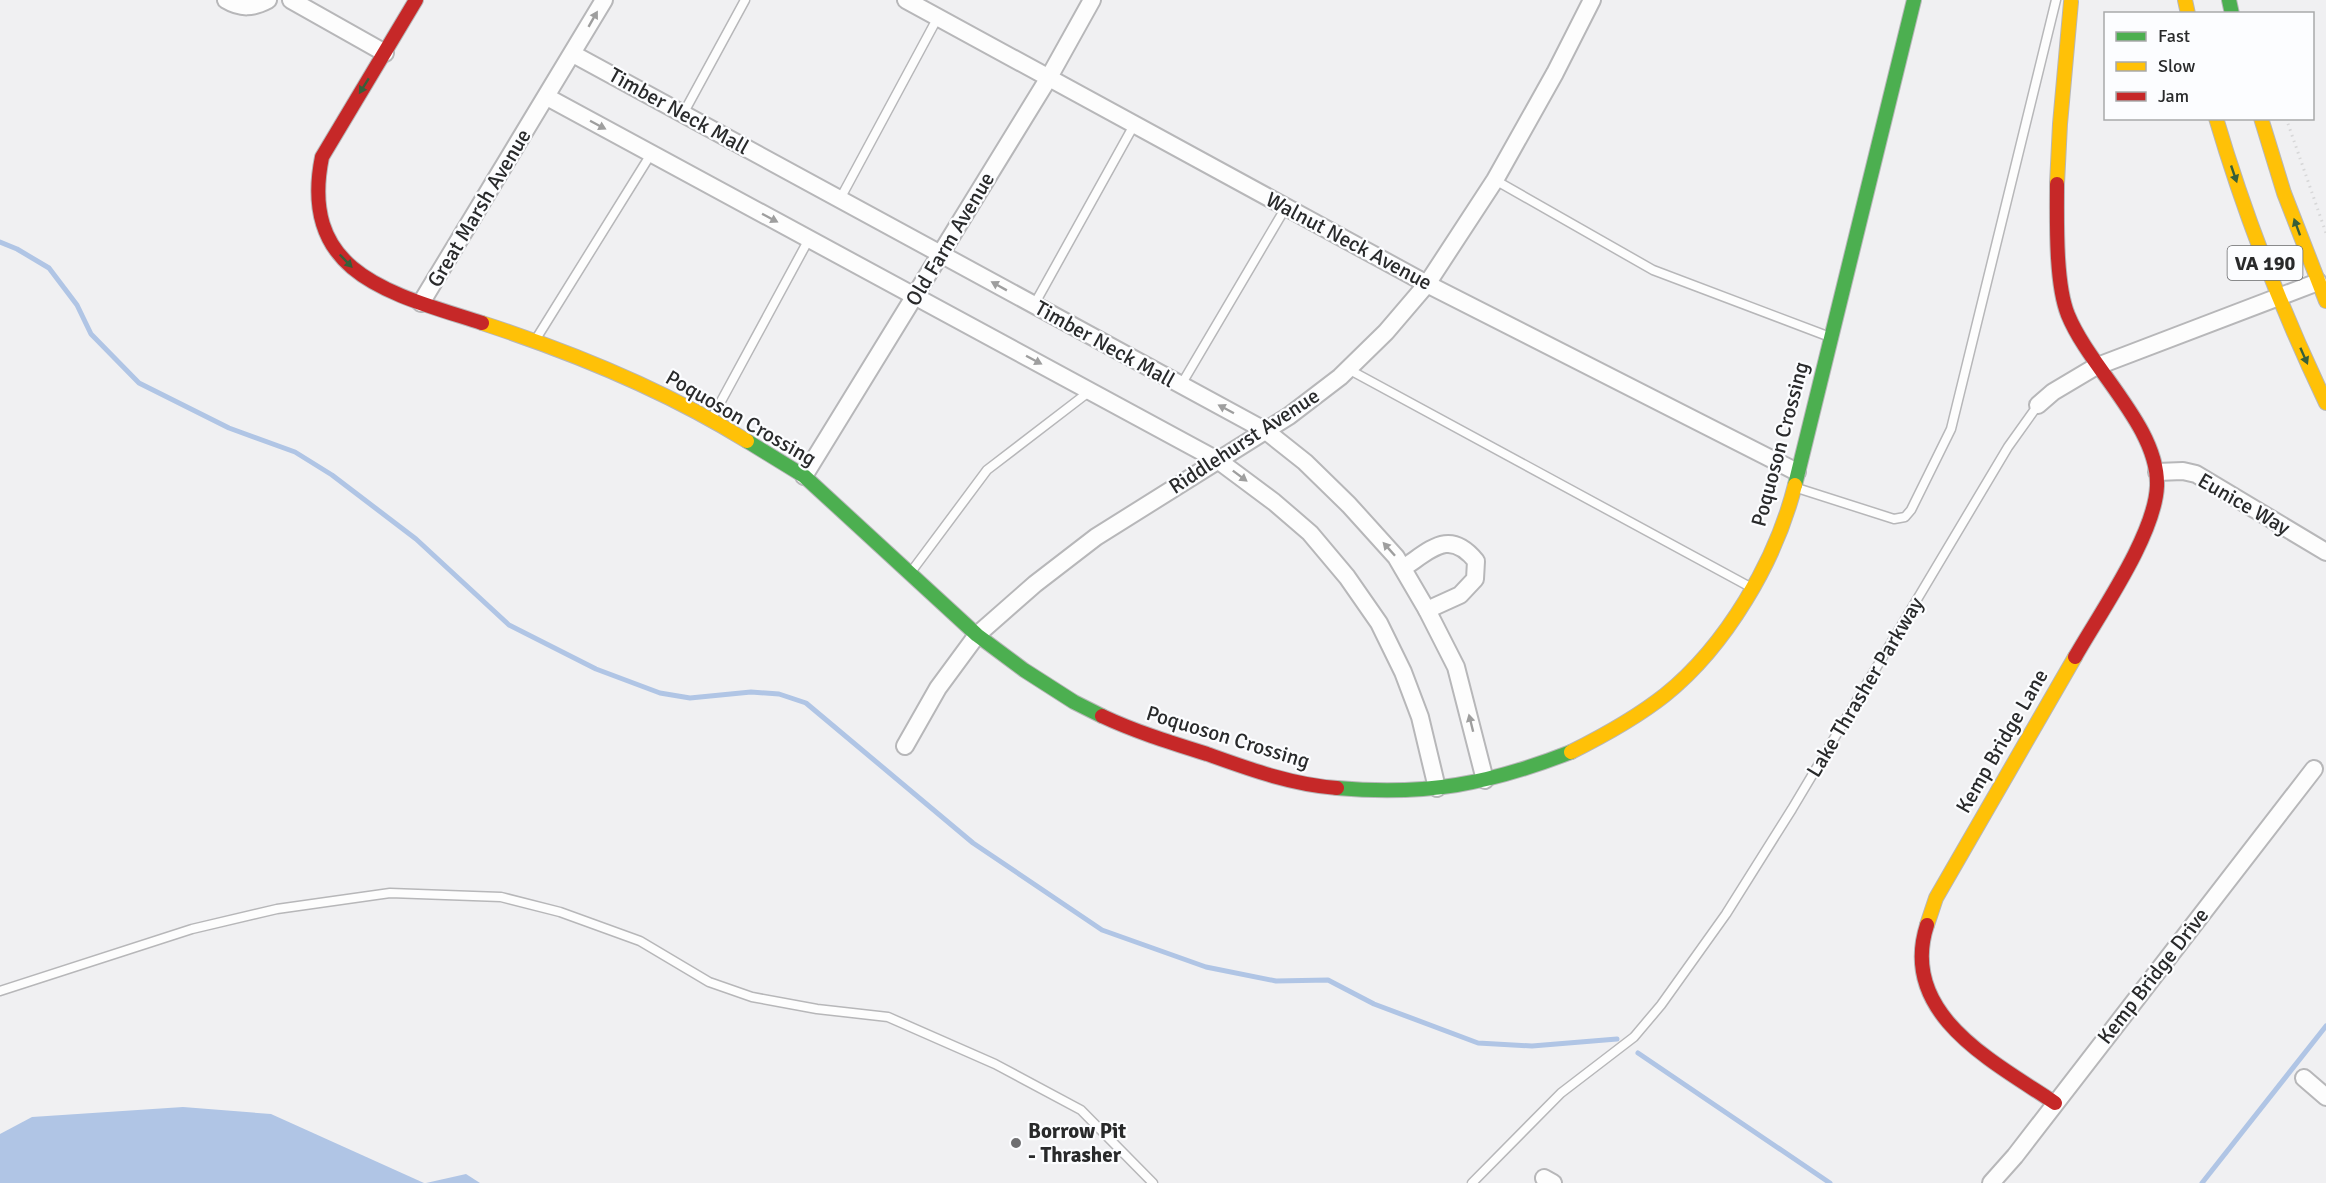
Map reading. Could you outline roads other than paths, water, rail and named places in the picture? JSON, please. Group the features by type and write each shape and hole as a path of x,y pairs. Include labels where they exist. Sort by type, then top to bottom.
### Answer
{"street":[{"path":"226,0 246,7 258,6 268,0"},
{"path":"291,0 385,53"},
{"name":"Great Marsh Avenue","path":"416,0 322,156 317,182 318,208 326,234 340,256 359,274 422,303 604,0"},
{"name":"Walnut Neck Avenue","path":"906,0 1427,284 1796,480"},
{"name":"Old Farm Avenue","path":"804,476 1048,79 1092,0"},
{"name":"Riddlehurst Avenue","path":"904,746 938,688 977,635 1035,584 1096,537 1289,416 1348,369 1386,332 1427,284 1495,180 1555,73 1592,0"},
{"name":"Poquoson Crossing","path":"422,303 535,340 638,383 710,420 804,476 977,635 1024,670 1074,702 1127,728 1272,776 1321,787 1370,791 1437,788 1485,780 1522,771 1572,752 1620,726 1665,695 1707,653 1742,606 1771,554 1796,480 1914,0"},
{"name":"Kemp Bridge Lane","path":"2055,1102 1961,1037 1945,1021 1925,987 1921,970 1921,944 1926,920 1936,898 2150,527 2156,502 2157,472 2148,443 2129,410 2095,367 2076,332 2062,298 2056,199 2062,96 2072,2"},
{"name":"Timber Neck Mall","path":"573,54 1266,431 1305,462 1349,505 1396,557 1427,610 1456,667 1485,780"},
{"path":"547,97 1219,461 1274,502 1310,533 1347,577 1378,623 1403,672 1420,717 1437,788"},
{"name":"VA 190","path":"2217,120 2257,243 2326,403"},
{"name":"VA 190","path":"2262,120 2284,193 2326,302"},
{"name":"Lake Thrasher Parkway","path":"2037,405 2053,392 2095,367 2318,282"},
{"name":"Eunice Way","path":"2157,472 2183,471 2196,474 2326,552"},
{"path":"1403,568 1442,543 1455,543 1467,550 1476,561 1475,579 1460,595 1427,610"},
{"name":"Kemp Bridge Drive","path":"1991,1183 2314,769"},
{"path":"2304,1078 2326,1097"}],"lane":[{"path":"683,114 745,0"},
{"path":"1796,480 1894,519 1905,517 1911,510 1951,429 2056,0"},
{"path":"840,199 938,17"},
{"path":"1034,305 1134,125"},
{"path":"535,340 651,154"},
{"path":"1495,180 1653,270 1831,338"},
{"path":"1181,385 1286,207"},
{"path":"710,420 809,239"},
{"path":"1348,369 1752,588"},
{"path":"910,573 987,470 1090,391"},
{"name":"Lake Thrasher Parkway","path":"1472,1183 1561,1093 1634,1037 1661,1005 1726,914 1792,809 2008,447 2037,405"},
{"path":"0,992 192,929 277,909 390,892 501,897 560,912 640,942 709,982 752,997 817,1009 888,1017 995,1064 1081,1110 1153,1183"}],"water":[{"path":"183,1107 271,1114 424,1183 0,1183 0,1134 32,1117"},
{"path":"466,1174 480,1183 426,1183"}],"waterway":[{"path":"0,242 49,268 77,305 91,334 139,383 229,428 295,452 332,475 416,539 509,625 596,669 660,693 690,698 751,692 779,694 806,703 973,843 1102,930 1206,967 1276,981 1328,980 1374,1004 1478,1043 1532,1046 1617,1039"},
{"path":"2202,1183 2326,1026"},
{"path":"1638,1053 1830,1183"}],"place":[{"name":"Borrow Pit - Thrasher","path":"1016,1143"}]}
